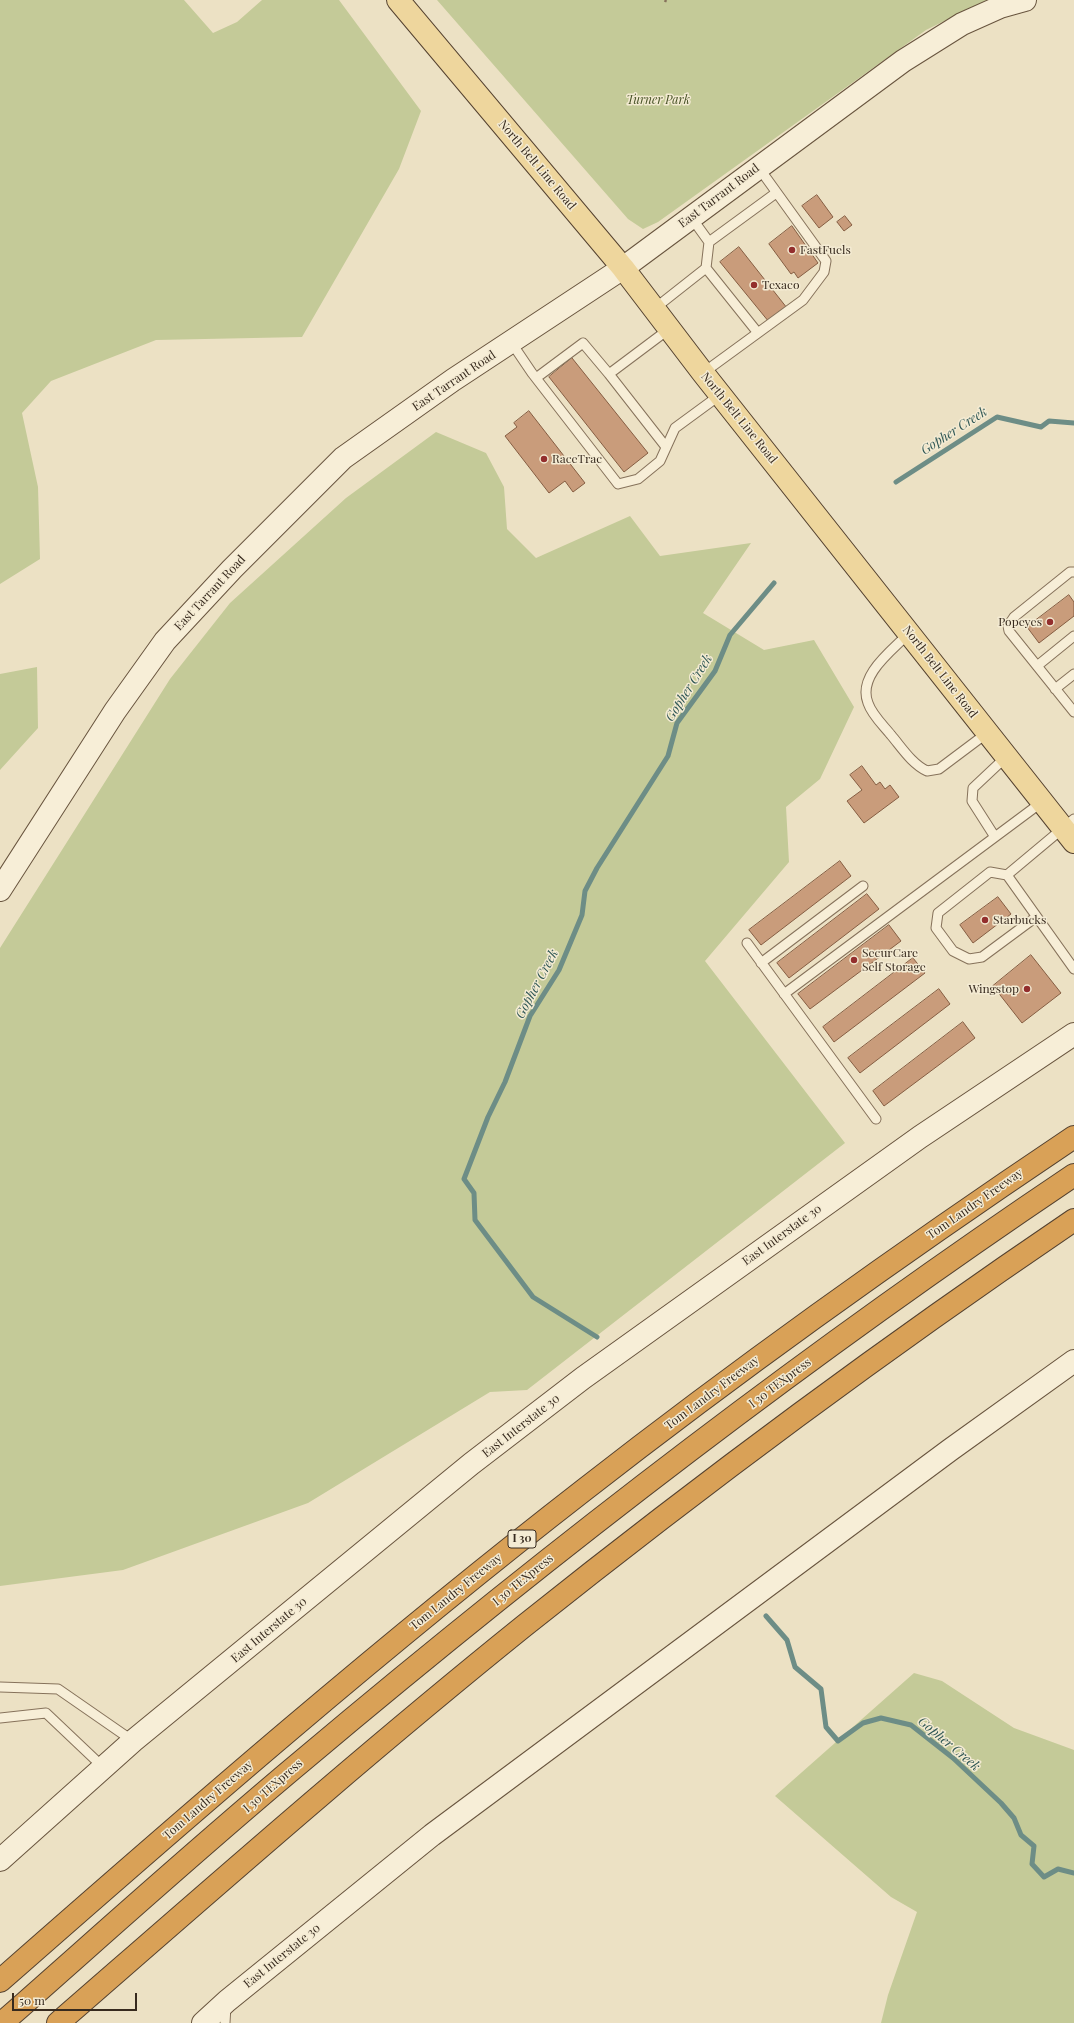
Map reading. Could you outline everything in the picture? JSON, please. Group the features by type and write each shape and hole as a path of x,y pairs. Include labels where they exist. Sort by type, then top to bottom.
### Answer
{"highway":[{"name":"Tom Landry Freeway","path":"0,1981 390,1645 582,1491 678,1417 856,1288 1074,1136"},
{"name":"I 30 TEXpress","path":"2,2023 299,1763 604,1515 902,1294 1074,1175"},
{"path":"58,2023 330,1787 523,1628 620,1551 826,1395 940,1313 1074,1220"}],"main road":[{"name":"North Belt Line Road","path":"398,0 623,268 669,329 1042,802 1070,829"},
{"name":"East Tarrant Road","path":"0,890 115,711 165,641 232,569 343,458 511,342 623,268 902,61 962,24 1000,8 1026,0"},
{"name":"East Interstate 30","path":"0,1860 134,1742 459,1474 583,1378 920,1137 1074,1034"},
{"name":"East Interstate 30","path":"203,2023 226,2002 432,1835 950,1450 1074,1361"}],"lane":[{"path":"704,373 803,300 824,272 826,261 758,167"},
{"path":"709,242 776,193"},
{"path":"654,309 706,268 709,242 691,217"},
{"path":"706,268 758,333"},
{"path":"609,374 669,329"},
{"path":"511,342 536,378 618,484 638,479 660,461 675,428 721,395"},
{"path":"536,378 583,343 666,447"},
{"path":"1074,572 1070,572 1014,617 1008,626 1009,631 1074,712"},
{"path":"910,633 878,666 867,682 865,693 873,713 914,762 927,772 939,769 988,733"},
{"path":"1037,666 1074,636"},
{"path":"1056,689 1074,674"},
{"path":"995,837 972,800 973,788 1007,756"},
{"path":"784,994 1042,802"},
{"path":"1007,875 1070,829"},
{"path":"1036,917 982,957 969,959 953,951 936,928 938,913 990,872 1007,875 1074,968"},
{"path":"761,963 863,886"},
{"path":"747,944 876,1119"},
{"path":"0,1687 58,1689 134,1742"},
{"path":"0,1718 46,1713 104,1768"},
{"path":"226,2002 226,2023"}],"green space":[{"path":"0,0 184,0 213,33 237,22 262,0 339,0 421,111 399,169 302,337 156,340 51,381 22,413 38,487 40,559 0,584"},
{"name":"Turner Park","path":"437,0 987,0 926,30 658,222 643,229 628,219"},
{"path":"436,432 486,453 504,487 507,529 536,558 630,516 660,556 751,543 703,613 764,650 814,640 854,707 820,779 786,807 789,862 705,961 845,1143 527,1390 490,1392 308,1503 123,1570 0,1586 0,948 170,679 230,603 346,498"},
{"path":"37,667 38,728 0,770 0,674"},
{"path":"914,1673 942,1681 1014,1728 1074,1750 1074,2023 881,2023 888,1995 917,1912 891,1897 775,1796"}],"building":[{"path":"817,195 833,217 819,228 802,206"},
{"path":"845,216 852,225 844,231 837,222"},
{"name":"FastFuels","path":"792,226 818,263 798,278 794,272 791,274 769,244"},
{"name":"Texaco","path":"739,247 787,308 769,322 720,262"},
{"name":"RaceTrac","path":"572,358 648,453 624,472 549,377"},
{"name":"RaceTrac","path":"529,411 585,483 573,492 565,481 549,493 505,436 517,427 514,423"},
{"name":"Popeyes","path":"1069,595 1074,602 1074,616 1039,643 1027,627"},
{"path":"862,766 876,785 880,782 885,789 890,785 899,797 864,823 847,801 862,790 850,775"},
{"path":"840,861 851,876 761,945 749,930"},
{"path":"867,894 879,909 789,978 777,963"},
{"name":"Starbucks","path":"998,897 1011,914 973,943 960,925"},
{"path":"889,925 901,941 810,1009 798,994"},
{"name":"Wingstop","path":"1031,955 1061,993 1022,1023 993,986"},
{"path":"913,958 925,973 834,1042 823,1027"},
{"path":"939,989 950,1004 860,1073 848,1058"},
{"path":"963,1022 975,1038 884,1106 873,1091"}],"waterway":[{"name":"Gopher Creek","path":"896,482 997,417 1041,427 1049,421 1074,423"},
{"name":"Gopher Creek","path":"597,1337 533,1297 475,1220 474,1193 464,1179 488,1117 505,1082 530,1016 559,970 582,915 585,891 597,868 668,756 677,723 715,671 730,635 774,583"},
{"name":"Gopher Creek","path":"766,1616 787,1640 795,1667 821,1689 826,1727 838,1741 863,1723 881,1718 911,1725 953,1758 1001,1803 1014,1818 1021,1835 1034,1846 1032,1864 1044,1877 1058,1869 1074,1873"}],"place":[{"name":"FastFuels","path":"792,250"},
{"name":"Texaco","path":"754,285"},
{"name":"RaceTrac","path":"544,459"},
{"name":"Popeyes","path":"1050,622"},
{"name":"Starbucks","path":"985,920"},
{"name":"SecurCare Self Storage","path":"854,960"},
{"name":"Wingstop","path":"1027,989"}]}
